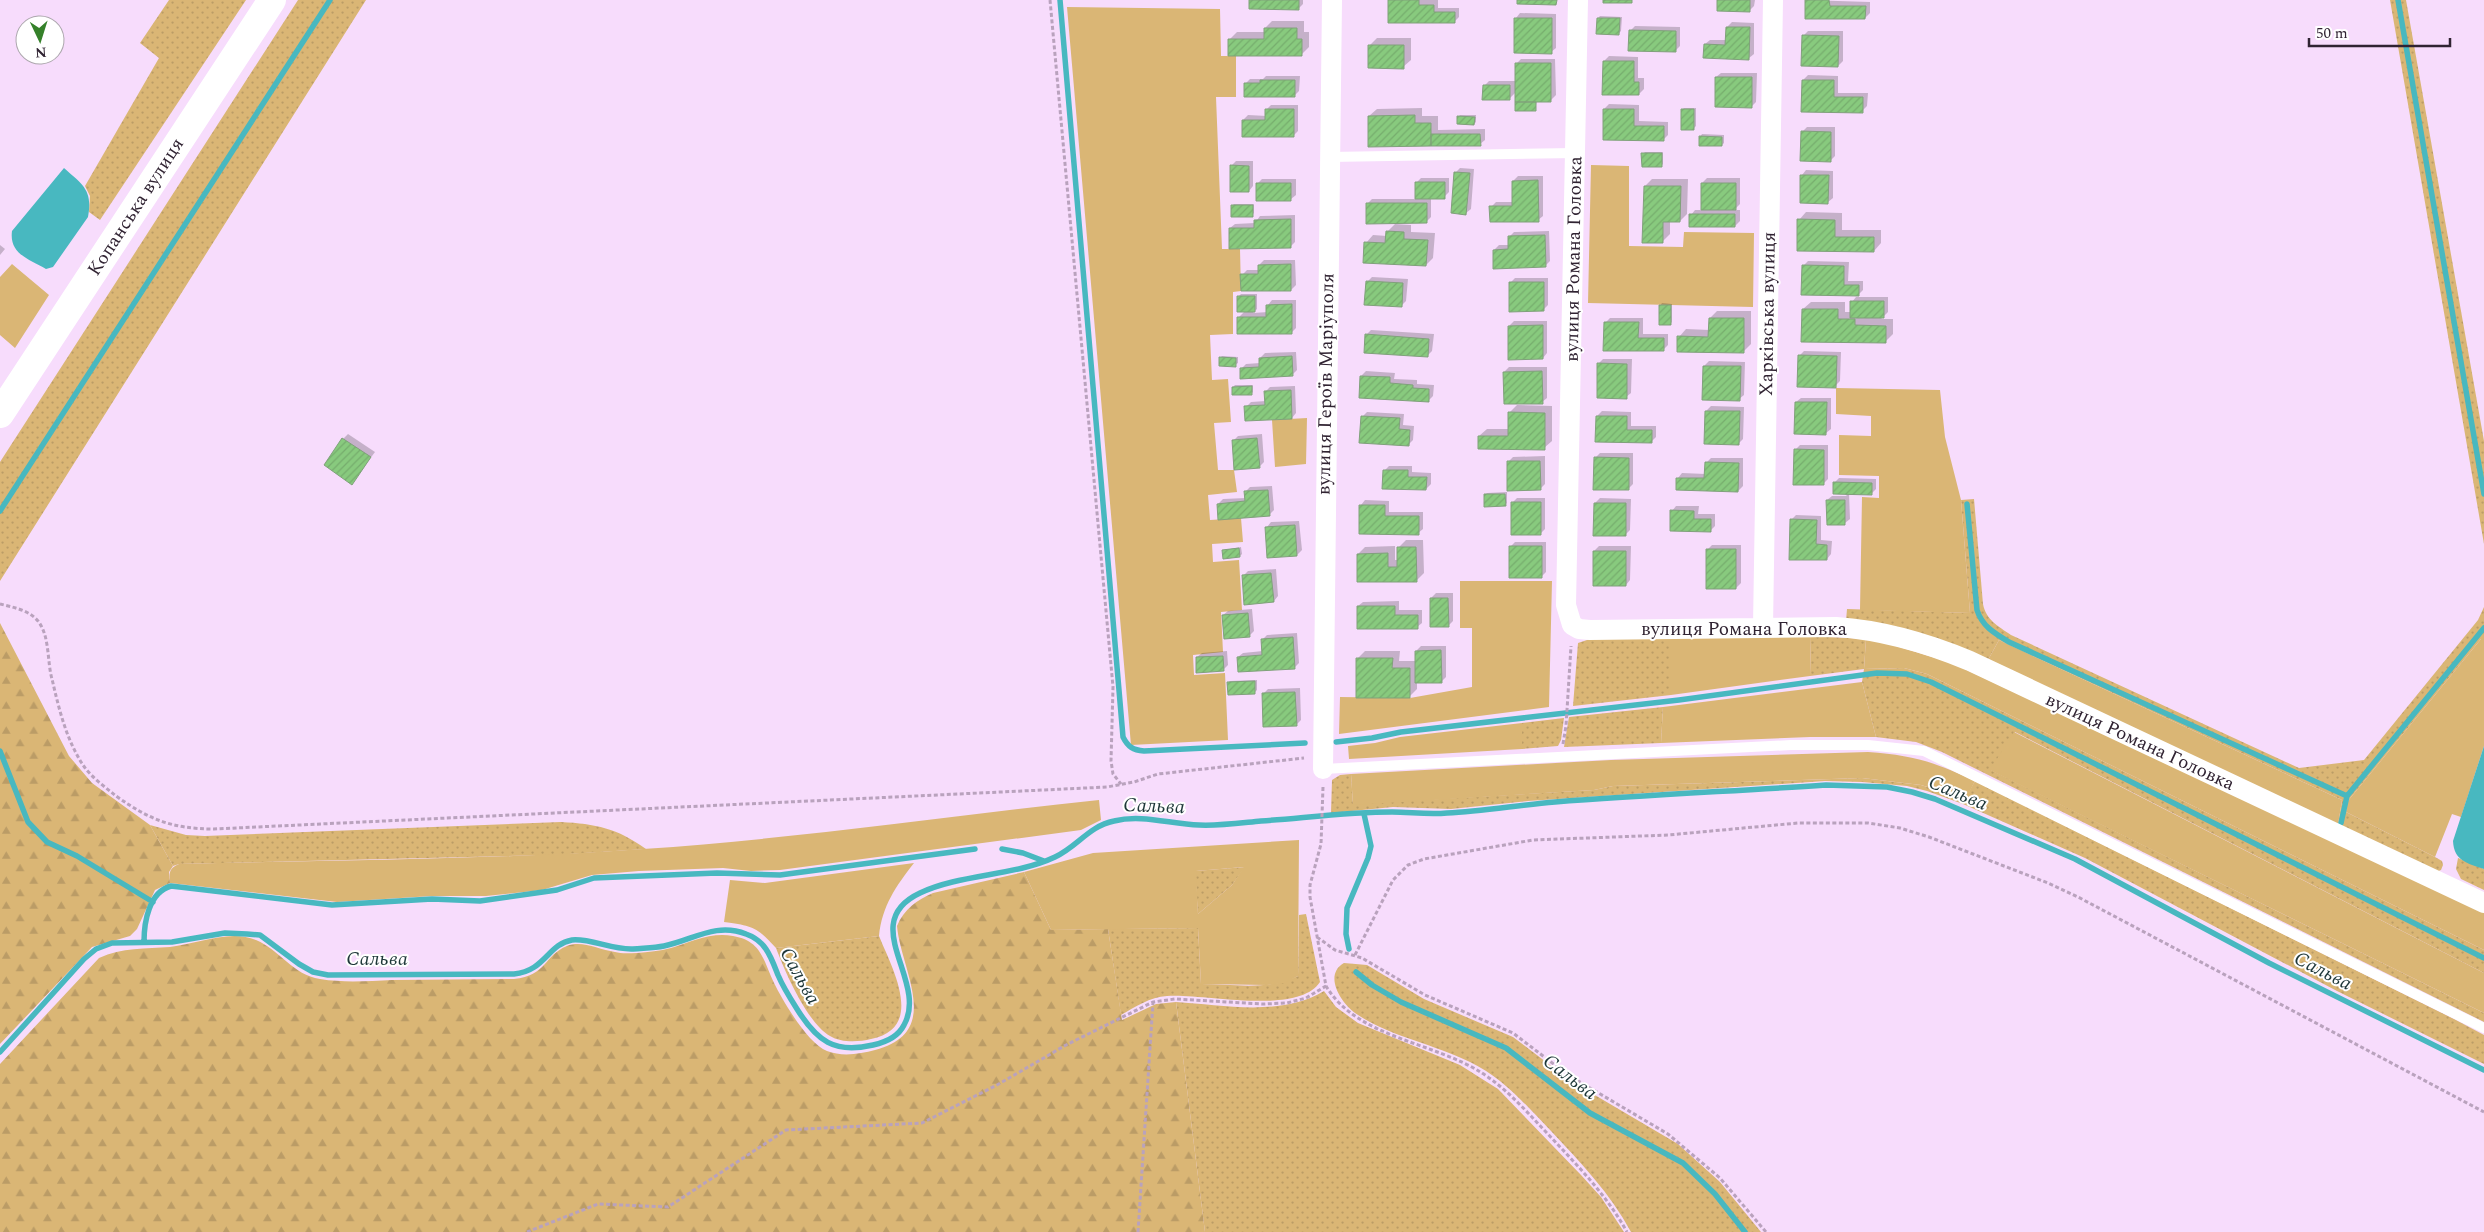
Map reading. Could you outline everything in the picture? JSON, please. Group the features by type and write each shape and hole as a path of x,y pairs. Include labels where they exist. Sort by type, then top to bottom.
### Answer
{"highway":[{"name":"Копанська вулиця","path":"0,414 272,0"}],"street":[{"name":"вулиця Героїв Маріуполя","path":"1322,762 1332,0"},
{"name":"вулиця Романа Головка","path":"1578,0 1566,605 1572,625 1579,629 1590,630 1763,627 1860,629 1889,634 1951,653 2484,902"},
{"name":"Харківська вулиця","path":"1763,627 1773,0"}],"lane":[{"path":"1329,157 1576,153"},
{"path":"1322,762 1791,745 1886,746 1924,751 2484,1028"}],"path":[{"path":"1050,0 1113,687 1111,760 1113,774 1122,784"},
{"path":"0,604 29,613 38,621 44,634 50,674 65,727 84,767 105,788 135,809 160,822 179,827 214,829 463,818 1122,784 1158,774 1322,762"},
{"path":"1566,726 1572,625"},
{"path":"1323,811 1323,829 1318,860 1310,885 1311,909 1326,986 1337,1002 1359,1019 1458,1060 1498,1084 1519,1103 1595,1184 1614,1209 1627,1232"},
{"path":"1355,955 1393,880 1408,865 1424,859 1533,840 1668,834 1798,823 1837,822 1884,826 1929,837 2055,886 2484,1112"},
{"path":"1316,936 1335,950 1370,961 1425,995 1513,1033 1568,1075 1668,1134 1720,1178 1742,1201 1766,1232"},
{"path":"527,1232 598,1204 668,1207 786,1130 922,1123 997,1085 1066,1045 1153,1002 1175,1000 1287,1003 1306,998 1326,986"},
{"path":"1138,1232 1153,1002"}],"green space":[{"path":"169,0 246,0 100,220 89,212 90,196 85,186 159,58 140,43"},
{"path":"298,0 366,0 0,581 0,462"},
{"path":"2390,0 2406,0 2484,441 2484,544"},
{"path":"1067,7 1220,9 1221,56 1236,56 1236,97 1216,97 1222,249 1240,249 1241,291 1233,292 1233,334 1210,335 1212,380 1228,379 1231,422 1214,423 1218,470 1234,470 1237,492 1208,495 1210,520 1241,518 1243,542 1212,544 1213,562 1239,560 1242,610 1221,612 1223,652 1193,655 1194,675 1225,673 1228,740 1131,745"},
{"path":"1591,165 1629,166 1629,246 1683,247 1684,232 1754,233 1753,307 1588,303"},
{"path":"12,264 49,295 15,348 0,335 0,277"},
{"path":"1836,388 1940,390 1945,437 1961,500 1970,613 1860,610 1862,497 1879,498 1879,476 1839,475 1839,435 1871,436 1871,416 1836,414"},
{"path":"1307,418 1306,464 1275,467 1272,420"},
{"path":"1974,499 1983,604 1987,614 1997,625 2011,635 2299,768 2364,760 2478,620 2484,607 2484,639 2481,639 2347,802 2346,812 2442,861 2441,870 2436,872 2338,825 2342,800 1999,640 1988,660 1846,621 1847,609 1970,613 1961,500"},
{"path":"1460,581 1552,581 1549,707 1339,734 1340,697 1410,698 1472,687 1472,628 1460,628"},
{"path":"0,623 69,756 92,783 150,825 173,866 169,872 170,883 155,890 137,929 130,936 92,947 0,1044"},
{"path":"1811,636 1866,639 1864,669 1810,676"},
{"path":"1811,636 1810,676 1671,695 1671,638"},
{"path":"1671,638 1671,695 1573,706 1578,643 1590,639"},
{"path":"1866,639 1883,642 1952,663 2484,912 2484,950 1927,674 1904,668 1864,669"},
{"path":"2481,639 2484,639 2484,746 2461,817 2452,814 2435,857 2346,812 2347,802"},
{"path":"1999,640 2342,800 2338,825 1988,660"},
{"path":"1904,668 1927,674 2484,950 2484,973 2015,732 1991,770 2484,1013 2484,1022 1942,752 1916,742 1876,737 1862,682 1864,669"},
{"path":"1862,682 1876,737 1810,737 1661,743 1663,707"},
{"path":"1663,707 1661,743 1564,747 1569,717"},
{"path":"1564,718 1561,740 1558,746 1522,749 1522,723"},
{"path":"1522,723 1522,749 1349,759 1348,746 1375,743 1400,737"},
{"path":"2014,732 2484,973 2484,1013 1990,770"},
{"path":"1868,752 1923,760 1975,781 1966,799 1921,785 1862,778 1613,786 1594,790 1353,805 1351,774 1611,760"},
{"path":"1351,774 1353,804 1594,790 1613,786 1862,778 1921,785 1965,799 1975,781 2484,1035 2484,1064 2337,991 2085,858 1963,804 1927,791 1907,786 1825,781 1528,801 1451,809 1393,807 1331,813 1332,780 1340,775"},
{"path":"1099,800 1101,820 1081,830 780,870 751,871 723,868 639,871 592,875 542,890 486,896 432,896 337,902 170,883 171,869 179,864 469,858 643,849 814,833"},
{"path":"561,822 606,828 625,836 646,849 554,855 179,864 173,866 150,825 186,835 205,836"},
{"path":"1299,840 1298,976 1285,983 1267,985 1201,984 1198,928 1051,930 1024,872 1093,853","holes":["1244,867 1232,885 1198,914 1196,871"]},
{"path":"2458,858 2484,869 2484,890 2461,879 2456,869"},
{"path":"914,863 891,897 883,915 879,936 776,948 759,932 748,926 724,922 730,880 765,883"},
{"path":"1245,867 1232,885 1198,914 1195,871"},
{"path":"1024,872 1051,930 1108,929 1122,1020 1156,1004 1176,1002 1205,1232 0,1232 0,1064 99,958 108,954 125,950 170,947 213,938 235,936 246,937 265,944 294,968 310,977 320,979 356,981 514,979 533,974 559,950 573,944 620,953 637,953 667,949 709,936 733,936 750,942 756,947 764,959 783,1000 812,1040 820,1047 833,1053 863,1053 896,1041 908,1029 913,1015 910,980 897,926 907,910 916,902 933,893"},
{"path":"1306,914 1320,982 1309,992 1292,998 1271,1001 1167,996 1149,1000 1121,1015 1108,929 1198,928 1201,984 1263,985 1287,981 1298,976 1299,915"},
{"path":"879,936 897,980 901,1010 897,1023 888,1033 871,1039 850,1041 834,1038 822,1030 806,1009 791,983 776,948"},
{"path":"1344,963 1367,965 1424,999 1513,1037 1571,1081 1678,1144 1720,1182 1761,1232 1631,1232 1614,1204 1584,1167 1504,1084 1470,1062 1396,1034 1368,1021 1344,1003 1336,989 1335,974"},
{"path":"1324,991 1336,1007 1358,1023 1460,1065 1498,1089 1601,1197 1624,1232 1205,1232 1176,1002 1233,1007 1271,1007 1307,999"}],"shaded area":[{"path":"64,168 81,184 88,194 88,217 53,267 46,269 27,259 17,250 12,239 12,231"},
{"path":"2484,746 2484,869 2462,860 2456,853 2453,841"}],"building":[{"path":"1249,0 1299,0 1299,10 1249,9"},
{"path":"1388,0 1419,0 1419,5 1434,5 1434,12 1455,12 1455,23 1388,23"},
{"path":"1517,0 1557,0 1556,5 1517,4"},
{"path":"1603,0 1632,0 1632,3 1603,3"},
{"path":"1717,0 1750,0 1750,12 1717,11"},
{"path":"1805,0 1829,0 1830,6 1866,6 1865,19 1805,19"},
{"path":"1514,18 1552,18 1552,54 1514,53"},
{"path":"1597,18 1620,18 1619,35 1596,34"},
{"path":"1726,27 1750,27 1749,60 1703,58 1704,44 1725,45"},
{"path":"1264,28 1297,28 1297,39 1302,39 1302,56 1228,56 1228,39 1264,39"},
{"path":"1629,30 1676,31 1676,52 1628,51"},
{"path":"1802,35 1839,36 1838,67 1801,66"},
{"path":"1368,45 1404,45 1404,69 1368,68"},
{"path":"1603,61 1634,61 1634,82 1639,82 1639,95 1602,95"},
{"path":"1515,63 1551,63 1551,102 1515,102"},
{"path":"1715,77 1752,77 1752,108 1715,107"},
{"path":"1260,80 1295,80 1295,97 1244,97 1244,83 1260,83"},
{"path":"1802,80 1834,80 1834,97 1863,97 1863,113 1801,112"},
{"path":"1483,85 1510,85 1510,100 1482,100"},
{"path":"1515,102 1536,102 1536,111 1515,111"},
{"path":"1265,109 1294,109 1294,137 1242,137 1242,120 1265,120"},
{"path":"1603,109 1634,109 1634,126 1664,126 1664,141 1603,140"},
{"path":"1681,109 1694,109 1694,130 1681,130"},
{"path":"1415,115 1415,123 1431,123 1431,146 1368,147 1368,116"},
{"path":"1457,116 1475,117 1474,125 1457,124"},
{"path":"1801,131 1831,132 1831,162 1800,161"},
{"path":"1431,134 1480,134 1481,146 1431,146"},
{"path":"1699,136 1722,137 1722,146 1699,146"},
{"path":"1641,153 1662,153 1662,167 1642,167"},
{"path":"1230,165 1249,166 1249,192 1230,192"},
{"path":"1454,172 1470,173 1466,215 1451,213"},
{"path":"1800,175 1829,175 1828,204 1800,203"},
{"path":"1538,180 1539,222 1490,222 1489,206 1512,206 1512,181"},
{"path":"1415,182 1445,182 1445,199 1415,199"},
{"path":"1256,183 1291,183 1291,201 1256,201"},
{"path":"1701,183 1736,183 1736,210 1701,210"},
{"path":"1644,186 1681,186 1680,222 1663,222 1663,243 1642,243"},
{"path":"1366,203 1427,203 1427,223 1366,224"},
{"path":"1231,205 1253,205 1253,217 1231,217"},
{"path":"1689,214 1735,214 1735,227 1689,227"},
{"path":"1291,219 1291,248 1229,249 1229,228 1254,228 1254,220"},
{"path":"1797,219 1835,220 1835,237 1874,237 1874,252 1797,251"},
{"path":"1386,231 1404,232 1404,239 1428,240 1426,266 1363,263 1364,242 1385,243"},
{"path":"1545,235 1546,267 1493,269 1493,250 1508,249 1508,236"},
{"path":"1291,264 1291,291 1241,291 1240,274 1258,274 1258,265"},
{"path":"1802,265 1844,266 1844,285 1859,285 1859,296 1801,295"},
{"path":"1366,281 1403,283 1402,307 1364,305"},
{"path":"1509,282 1544,282 1544,311 1509,312"},
{"path":"1237,296 1255,296 1255,312 1237,312"},
{"path":"1850,301 1884,301 1884,318 1850,318"},
{"path":"1292,304 1292,334 1237,334 1237,317 1266,317 1266,305"},
{"path":"1659,305 1671,305 1671,325 1659,325"},
{"path":"1802,309 1838,309 1838,319 1855,319 1855,325 1886,326 1886,343 1801,342"},
{"path":"1709,318 1744,318 1744,353 1677,352 1677,336 1708,337"},
{"path":"1604,322 1639,322 1638,338 1664,338 1664,351 1603,351"},
{"path":"1543,325 1543,359 1508,360 1508,326"},
{"path":"1365,334 1429,339 1428,357 1364,353"},
{"path":"1798,355 1837,356 1836,388 1797,387"},
{"path":"1292,356 1293,376 1240,379 1240,368 1259,367 1259,358"},
{"path":"1219,357 1236,358 1236,367 1219,366"},
{"path":"1597,363 1627,364 1627,399 1597,398"},
{"path":"1703,366 1741,366 1740,401 1702,400"},
{"path":"1542,371 1543,404 1504,404 1503,372"},
{"path":"1360,376 1390,377 1390,383 1413,385 1413,388 1429,389 1429,402 1359,398"},
{"path":"1252,386 1252,395 1232,395 1232,387"},
{"path":"1291,390 1292,419 1245,421 1244,406 1265,405 1264,391"},
{"path":"1795,402 1827,402 1826,435 1794,434"},
{"path":"1705,411 1740,411 1739,445 1704,444"},
{"path":"1508,412 1545,413 1545,450 1478,449 1478,436 1508,436"},
{"path":"1361,416 1400,418 1399,429 1410,430 1409,446 1359,443"},
{"path":"1596,416 1627,416 1627,430 1652,430 1652,443 1595,442"},
{"path":"342,438 371,457 352,485 324,465"},
{"path":"1257,438 1260,468 1234,470 1232,440"},
{"path":"1794,449 1824,450 1824,485 1793,485"},
{"path":"1594,457 1629,458 1629,490 1593,490"},
{"path":"1507,461 1540,461 1541,490 1507,491"},
{"path":"1705,462 1739,463 1738,492 1676,490 1676,478 1704,478"},
{"path":"1383,470 1408,470 1408,477 1427,477 1426,490 1382,489"},
{"path":"1833,482 1872,483 1872,495 1833,494"},
{"path":"1268,490 1270,516 1218,520 1217,504 1245,501 1244,491"},
{"path":"1484,494 1505,494 1506,506 1484,507"},
{"path":"1826,500 1845,500 1845,525 1827,525"},
{"path":"1511,502 1541,502 1541,535 1511,535"},
{"path":"1594,503 1626,503 1626,536 1593,536"},
{"path":"1359,505 1385,505 1385,516 1419,516 1419,535 1359,534"},
{"path":"1670,510 1694,511 1694,519 1711,519 1711,532 1670,531"},
{"path":"1790,519 1817,520 1816,544 1827,545 1827,560 1789,560"},
{"path":"1295,525 1297,556 1267,558 1265,527"},
{"path":"1509,546 1542,546 1542,578 1509,578"},
{"path":"1397,547 1416,547 1417,582 1357,582 1357,554 1388,553 1388,567 1397,567"},
{"path":"1239,548 1240,557 1223,559 1222,550"},
{"path":"1706,549 1736,549 1736,589 1706,589"},
{"path":"1593,551 1626,551 1626,586 1593,586"},
{"path":"1271,573 1274,602 1244,605 1242,575"},
{"path":"1430,598 1448,598 1449,627 1430,627"},
{"path":"1357,606 1395,606 1395,615 1418,615 1418,629 1357,629"},
{"path":"1248,613 1250,637 1224,639 1222,615"},
{"path":"1293,637 1295,669 1238,672 1237,657 1262,655 1261,639"},
{"path":"1441,650 1442,683 1415,683 1415,651"},
{"path":"1223,656 1224,671 1196,673 1196,657"},
{"path":"1356,658 1393,658 1392,668 1410,668 1410,698 1356,698"},
{"path":"1255,681 1255,694 1228,695 1227,682"},
{"path":"1295,692 1297,726 1263,727 1262,693"}],"waterway":[{"path":"0,511 330,0"},
{"path":"1060,0 1123,737 1131,747 1144,751 1305,743"},
{"path":"2398,0 2484,494"},
{"path":"1967,504 1977,610 1985,625 1994,632 2009,642 2347,796"},
{"path":"2341,823 2347,796 2484,628"},
{"path":"1336,742 1372,738 1401,732 1679,700 1877,673 1907,674 1931,682 2484,958"},
{"path":"0,751 28,822 47,842 77,856 153,902"},
{"name":"Сальва","path":"0,1052 84,959 96,949 112,943 172,942 225,933 260,935 299,964 313,972 328,975 514,974 533,968 557,947 564,942 572,940 625,949 652,948 705,933 725,930 735,931 753,937 763,945 792,1001 804,1020 820,1037 837,1046 847,1048 873,1045 895,1036 902,1029 909,1008 908,990 893,936 894,920 902,905 920,893 936,887 1023,868 1055,857 1097,827 1114,821 1135,819 1222,825 1359,813 1440,814 1555,802 1826,785 1887,787 1912,792 1935,799 2075,859 2269,963 2484,1070"},
{"name":"Сальва","path":"1349,949 1346,934 1347,908 1368,858 1371,846 1364,814"},
{"path":"144,942 149,909 158,894 171,886 332,905 432,899 480,901 557,890 594,878 717,873 780,875 975,849"},
{"path":"1002,849 1023,853 1044,861"},
{"name":"Сальва","path":"1356,972 1372,985 1401,1002 1506,1048 1590,1113 1683,1163 1715,1194 1745,1232"}]}
